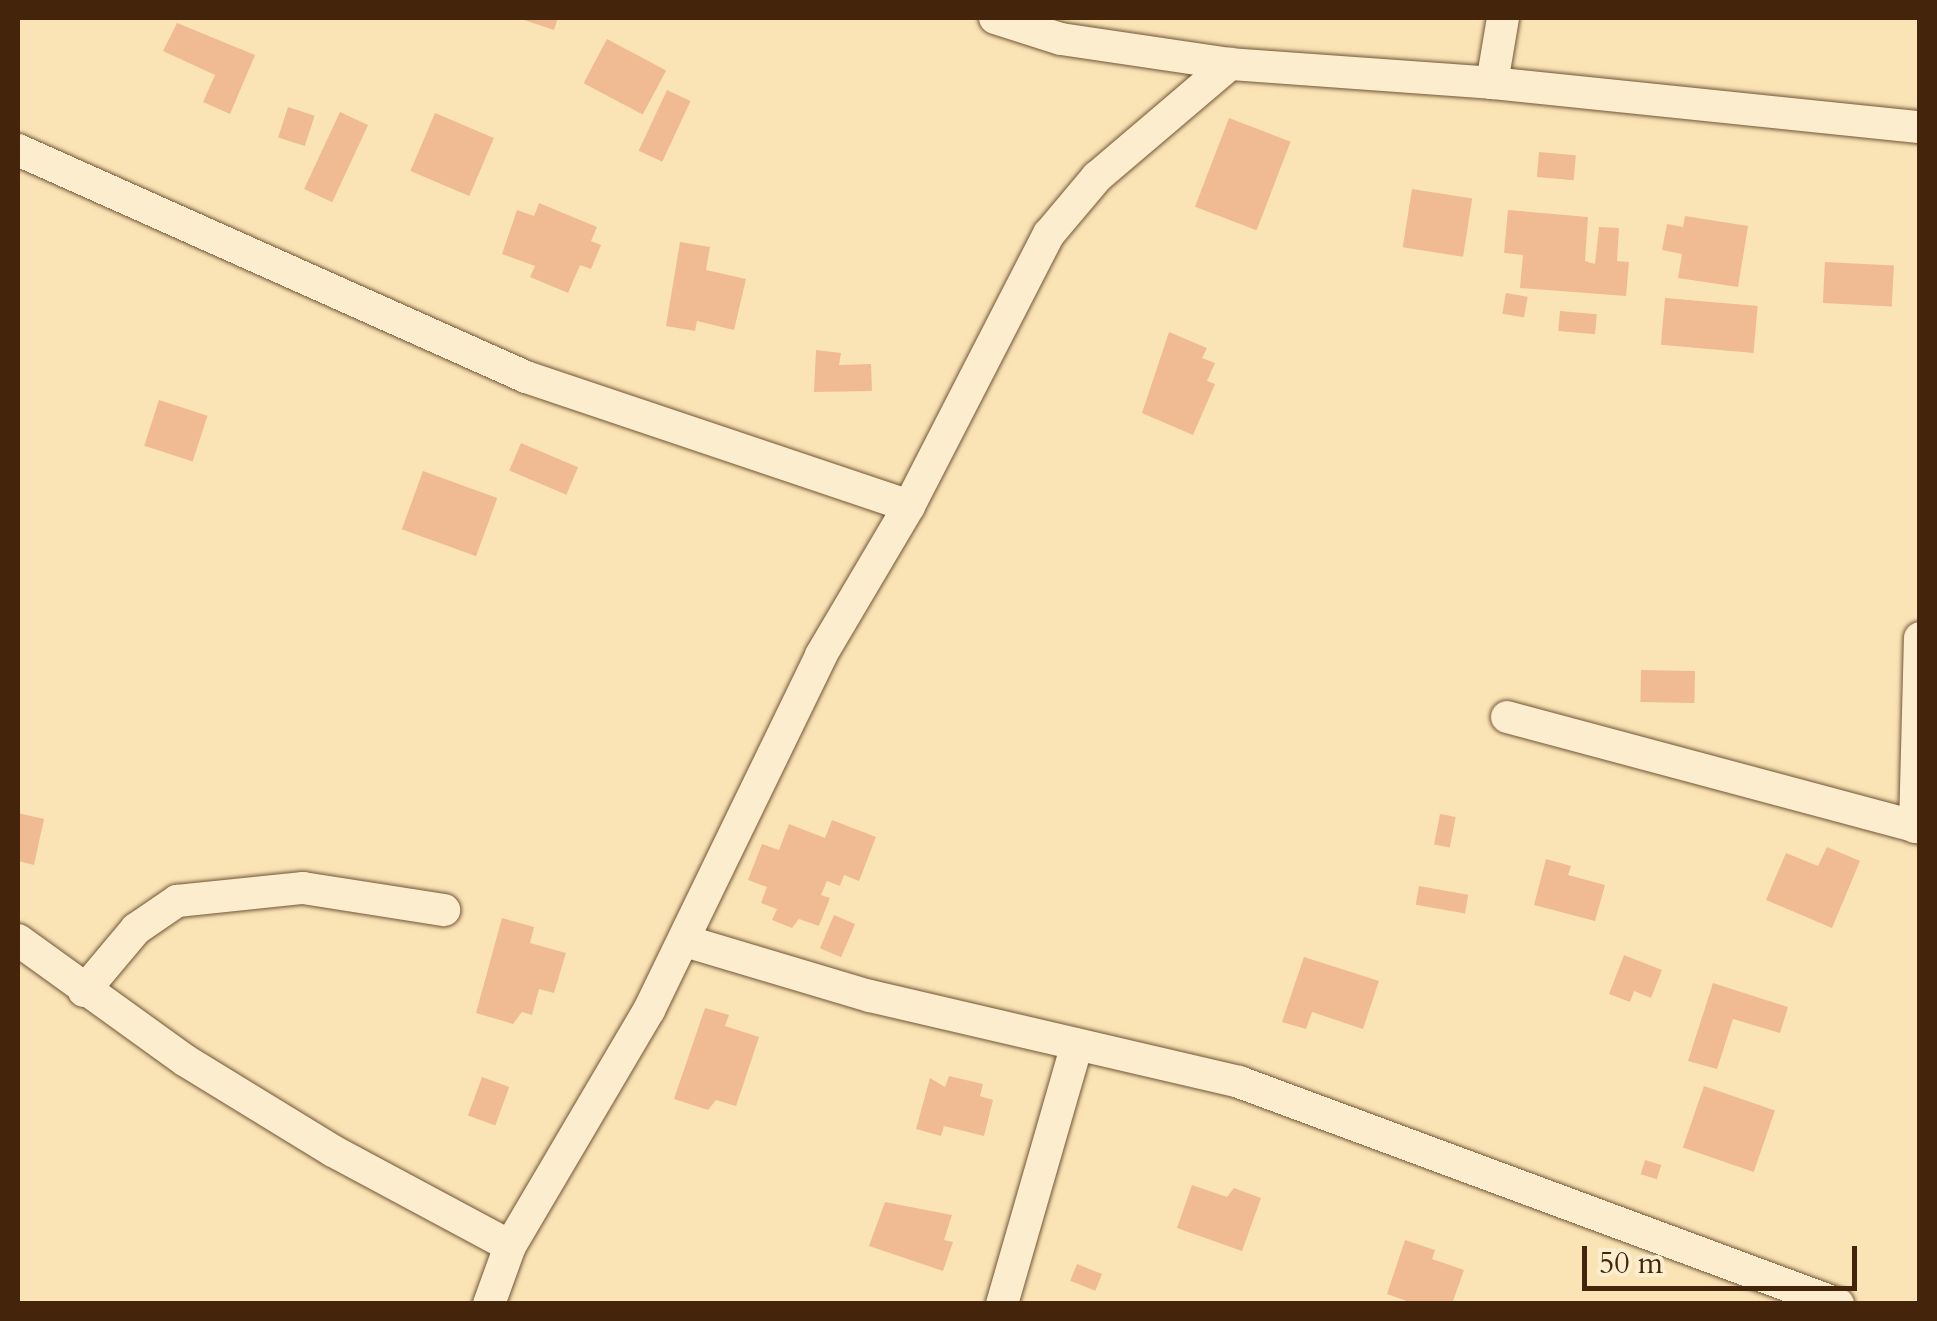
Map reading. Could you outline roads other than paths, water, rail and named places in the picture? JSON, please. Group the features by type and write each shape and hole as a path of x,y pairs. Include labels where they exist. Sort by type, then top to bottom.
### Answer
{"street":[{"path":"994,18 1061,39 1230,64 1492,83 1920,127"},
{"path":"1492,83 1503,18"},
{"path":"488,1304 510,1246 596,1109 685,941 820,654 909,506 1049,234 1097,176 1230,64"},
{"path":"18,150 526,377 909,506"},
{"path":"1507,717 1917,827 1920,638"},
{"path":"84,992 136,929 176,901 303,888 444,910"},
{"path":"18,940 84,992 333,1151 510,1246"},
{"path":"685,941 870,996 1239,1082 1838,1304"},
{"path":"1002,1304 1077,1045"}]}
